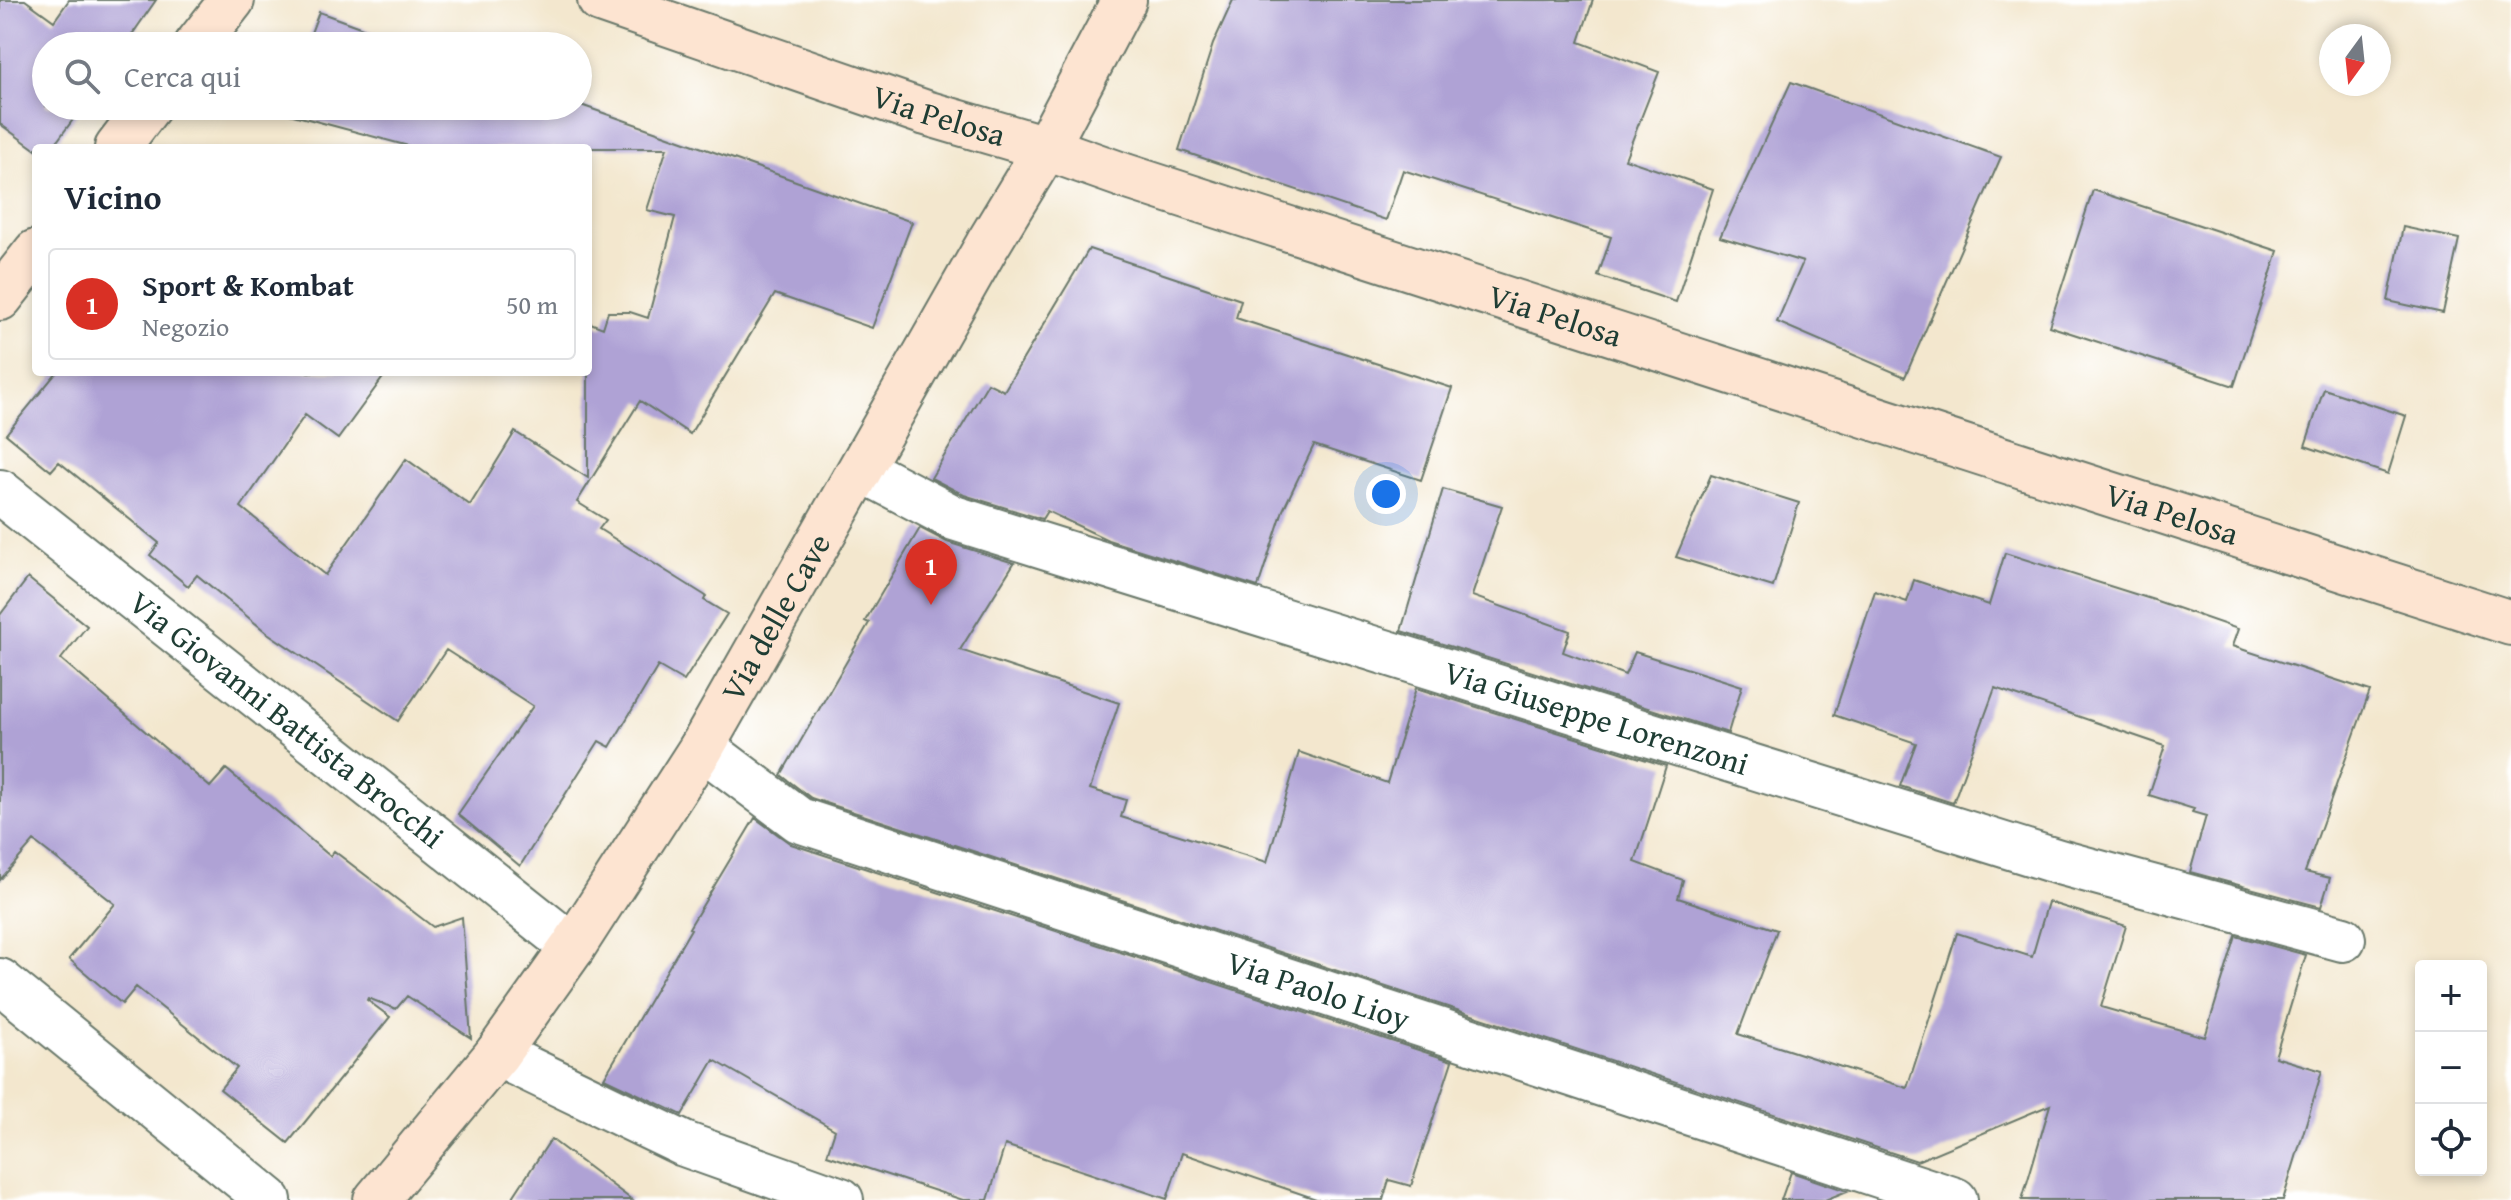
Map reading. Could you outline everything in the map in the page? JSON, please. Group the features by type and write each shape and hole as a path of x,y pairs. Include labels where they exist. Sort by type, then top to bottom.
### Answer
{"street":[{"path":"207,32 232,0"},
{"name":"Via Pelosa","path":"600,0 926,113 1046,148 1710,367 2511,623"},
{"name":"Via delle Cave","path":"376,1200 497,1054 573,947 702,747 988,244 1046,148 1124,0"},
{"path":"120,144 138,120"},
{"path":"0,298 32,257"},
{"name":"Via Giuseppe Lorenzoni","path":"861,469 954,518 2059,862 2343,939"},
{"name":"Via Giovanni Battista Brocchi","path":"0,492 573,947"},
{"name":"Via Paolo Lioy","path":"702,747 799,820 1955,1200"},
{"path":"0,981 269,1200"},
{"path":"497,1054 684,1144 841,1200"}],"building":[{"path":"0,0 25,0 54,21 69,0 156,0 134,32 32,32 32,120 73,120 55,144 32,144 32,147 0,124"},
{"path":"1233,0 1593,0 1579,42 1659,72 1625,159 1713,189 1676,302 1598,276 1611,237 1403,170 1386,220 1179,150 1213,44"},
{"path":"319,12 373,32 311,32"},
{"path":"1791,82 2001,157 1905,377 1777,322 1803,262 1720,237"},
{"path":"592,109 912,222 872,328 775,294 690,434 640,401 577,502 606,520 599,529 706,596 704,600 727,614 684,681 658,666 610,747 599,741 520,866 458,814 533,706 446,650 398,721 266,632 197,575 188,586 150,555 159,543 59,462 51,471 6,434 54,376 384,376 338,439 305,415 241,507 325,575 406,459 470,505 515,432 588,478 588,376 592,376 592,324 603,328 608,312 630,312 648,318 675,217 647,210 667,148 592,148 592,144 401,144 312,120 592,120"},
{"path":"2093,190 2278,251 2234,386 2049,326"},
{"path":"2403,227 2459,239 2443,313 2388,301"},
{"path":"1089,249 1241,300 1236,318 1452,388 1421,480 1314,445 1283,510 1258,587 1108,540 1047,511 1042,519 964,495 931,478 988,383 1004,391"},
{"path":"2324,389 2406,416 2388,474 2305,446"},
{"path":"1711,475 1799,503 1773,587 1676,557"},
{"path":"1443,489 1502,506 1472,596 1570,631 1563,652 1625,675 1635,652 1742,686 1728,733 1401,631"},
{"path":"920,528 947,542 1014,563 960,650 1119,703 1090,789 1126,800 1121,817 1267,862 1299,752 1387,783 1416,688 1666,766 1635,862 1683,880 1678,898 1777,930 1738,1034 1907,1088 1957,933 2032,957 2048,902 2126,926 2101,1007 2205,1037 2236,936 2306,955 2275,1057 2322,1071 2283,1200 2022,1200 2050,1105 1917,1161 811,798 781,775"},
{"path":"2005,553 2238,629 2232,646 2370,691 2305,872 2330,878 2321,907 2190,872 2206,816 2192,812 2194,809 2149,795 2165,746 1995,688 1953,803 1900,786 1916,743 1834,715 1875,591 1907,602 1914,580 1989,605"},
{"path":"28,578 87,626 61,659 210,787 226,769 330,856 334,851 433,927 462,917 471,1038 407,996 396,1009 368,998 390,1017 288,1143 220,1089 237,1068 136,987 122,1004 69,959 115,904 34,841 0,880 0,615"},
{"path":"755,818 791,844 1452,1061 1411,1186 1389,1180 1383,1200 1319,1200 1182,1153 1167,1199 1005,1145 988,1200 963,1200 827,1155 835,1130 714,1060 682,1115 604,1078"},
{"path":"551,1139 632,1200 511,1200"},
{"path":"1791,1172 1847,1191 1825,1200 1781,1200"}],"place":[{"name":"Sport & Kombat","path":"931,605"}]}
